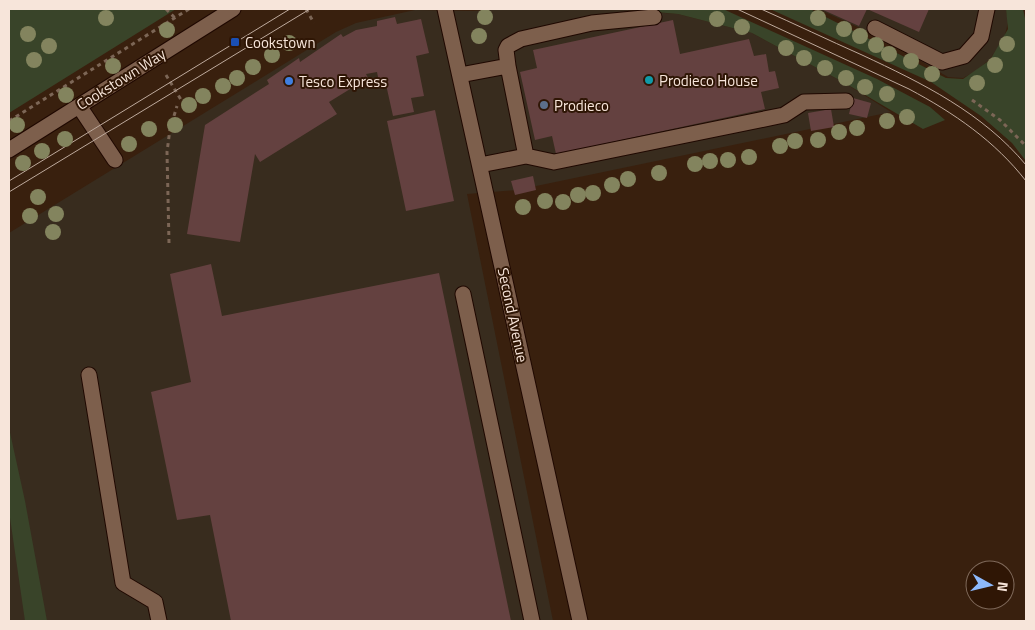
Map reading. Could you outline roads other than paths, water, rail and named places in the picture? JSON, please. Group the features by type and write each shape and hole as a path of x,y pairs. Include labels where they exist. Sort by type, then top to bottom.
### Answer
{"street":[{"name":"Cookstown Way","path":"9,150 234,9"},
{"name":"Second Avenue","path":"446,9 580,621"},
{"path":"875,28 942,62 964,56 981,37 987,9"},
{"path":"526,156 508,66 506,50 508,46 521,39 592,23 654,18"},
{"path":"460,75 508,66"},
{"path":"480,165 526,156 554,162 784,115 804,102 846,100"},
{"path":"79,106 115,160"},
{"path":"463,294 532,621"},
{"path":"89,375 123,583 155,602 160,621"}],"tram line":[{"path":"9,181 290,9"},
{"path":"9,192 310,9"},
{"path":"737,9 926,98 973,129 1001,153 1026,181"},
{"path":"761,9 929,88 991,130 1026,165"}],"place":[{"name":"Cookstown","path":"235,42"},
{"name":"Prodieco House","path":"649,80"},
{"name":"Tesco Express","path":"289,81"},
{"name":"Prodieco","path":"544,105"}]}
